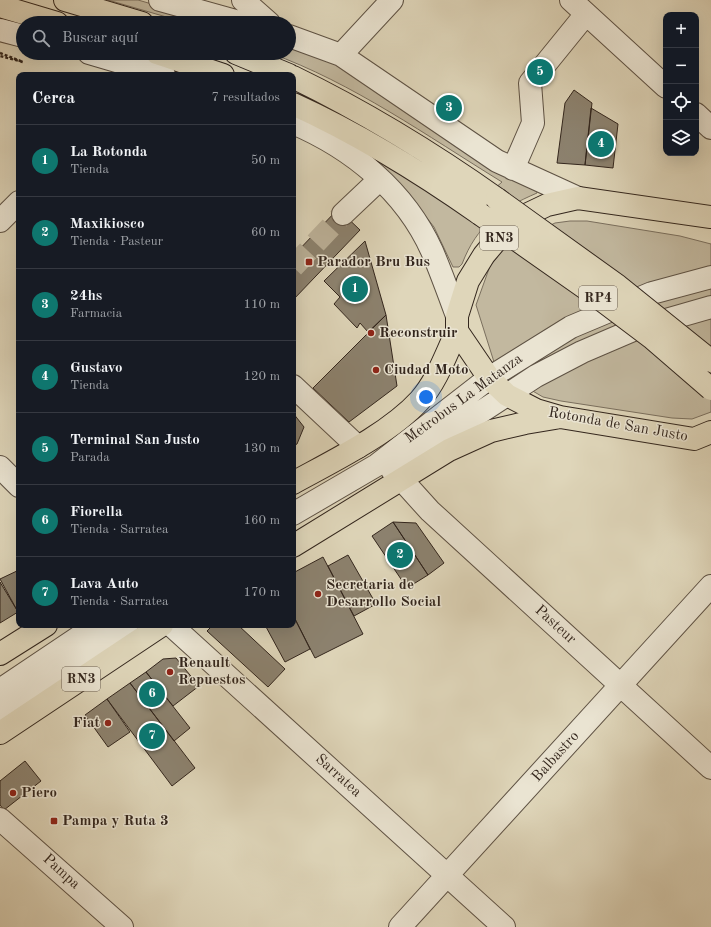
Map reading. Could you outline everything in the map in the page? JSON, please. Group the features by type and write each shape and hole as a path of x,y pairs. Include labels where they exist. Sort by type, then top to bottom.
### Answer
{"main road":[{"path":"65,0 119,16"},
{"path":"0,6 34,16"},
{"path":"253,60 282,72"},
{"path":"145,65 200,72"},
{"name":"RP4","path":"296,78 340,100 392,129 498,199 618,286 711,361"},
{"name":"RP4","path":"296,105 379,148 421,173 598,297 652,338 711,389"},
{"name":"RN3","path":"296,481 358,447 407,413 421,399 434,379 457,323 468,281 484,255 500,236 524,216 547,205 578,198 711,218"},
{"name":"Rotonda de San Justo","path":"457,323 488,378 507,395 536,410 560,417 705,438"},
{"path":"296,544 449,450 491,431 560,417"},
{"path":"0,654 41,628"},
{"name":"RN3","path":"0,733 158,628"}],"street":[{"path":"160,0 218,16"},
{"path":"243,0 261,16"},
{"path":"341,55 392,0"},
{"path":"513,169 533,123 530,83 578,7 663,84"},
{"path":"0,30 16,34"},
{"path":"296,39 341,55 496,161 578,198"},
{"path":"121,60 145,65 158,72"},
{"path":"699,117 711,128"},
{"path":"296,124 315,133 346,151 380,179 401,200 431,250 457,323"},
{"path":"343,214 380,179"},
{"path":"0,221 16,205"},
{"name":"Metrobus La Matanza","path":"296,512 377,464 488,378 571,326 652,293 711,277"},
{"name":"Metrobus La Matanza","path":"296,525 384,475 536,376 582,352 638,328 711,307"},
{"path":"296,389 358,447"},
{"path":"0,467 16,483"},
{"name":"Pasteur","path":"402,480 430,511 711,768"},
{"name":"Balbastro","path":"400,927 711,586"},
{"path":"0,690 93,628"},
{"path":"0,712 123,628"},
{"name":"Sarratea","path":"174,628 504,927"},
{"name":"Pampa","path":"0,818 122,927"}],"path":[{"path":"0,54 16,60"}],"shaded area":[{"path":"108,0 138,0 193,16 163,16"},
{"path":"296,47 340,66 537,190 537,193 512,205 491,220 475,239 462,264 459,267 453,267 434,227 409,195 296,111 467,213 502,182 418,129 360,95 288,60 296,60"},
{"path":"587,221 680,236 711,244 711,272 494,362 476,305 490,266 505,247 555,223"},
{"path":"711,282 711,303 518,378 513,377 508,372 573,332"},
{"path":"711,313 711,412 692,419 672,418 561,401 543,397 531,390 540,380 631,342"}],"building":[{"path":"574,90 592,103 585,165 557,163 565,103"},
{"path":"591,108 618,124 613,168 585,165"},
{"path":"338,209 360,230 296,297 296,253"},
{"path":"365,241 386,315 368,332 360,323 357,328 334,304 340,297 324,281"},
{"path":"386,315 397,386 349,422 313,388"},
{"path":"296,417 304,427 296,444"},
{"path":"393,522 416,523 444,563 428,575"},
{"path":"393,522 428,575 407,588 372,536"},
{"path":"348,555 376,604 354,616 328,566"},
{"name":"Secretaria de Desarrollo Social","path":"323,557 363,634 315,658 296,621 296,571"},
{"path":"16,571 16,608 0,579"},
{"path":"0,582 16,609 16,613 0,623"},
{"path":"296,621 310,649 285,662 267,628 296,628"},
{"path":"210,628 241,628 285,669 268,687 207,631"},
{"path":"176,658 199,686 173,706 146,672 163,659"},
{"path":"146,672 190,728 174,741 130,683"},
{"path":"130,683 195,768 172,786 107,699"},
{"name":"Fiat","path":"107,699 130,732 108,747 85,715"},
{"name":"Piero","path":"25,761 41,781 4,810 0,805 0,781"}],"tunnel":[{"path":"296,264 343,214"}],"place":[{"name":"Terminal San Justo","path":"540,72"},
{"name":"24hs","path":"449,108"},
{"name":"Gustavo","path":"601,144"},
{"name":"Parador Bru Bus","path":"309,262"},
{"name":"La Rotonda","path":"355,289"},
{"name":"Reconstruir","path":"371,333"},
{"name":"Ciudad Moto","path":"376,370"},
{"name":"Maxikiosco","path":"400,555"},
{"name":"Secretaria de Desarrollo Social","path":"318,594"},
{"name":"Renault Repuestos","path":"170,672"},
{"name":"Fiorella","path":"152,694"},
{"name":"Fiat","path":"108,723"},
{"name":"Lava Auto","path":"152,736"},
{"name":"Piero","path":"13,793"},
{"name":"Pampa y Ruta 3","path":"54,821"}]}
